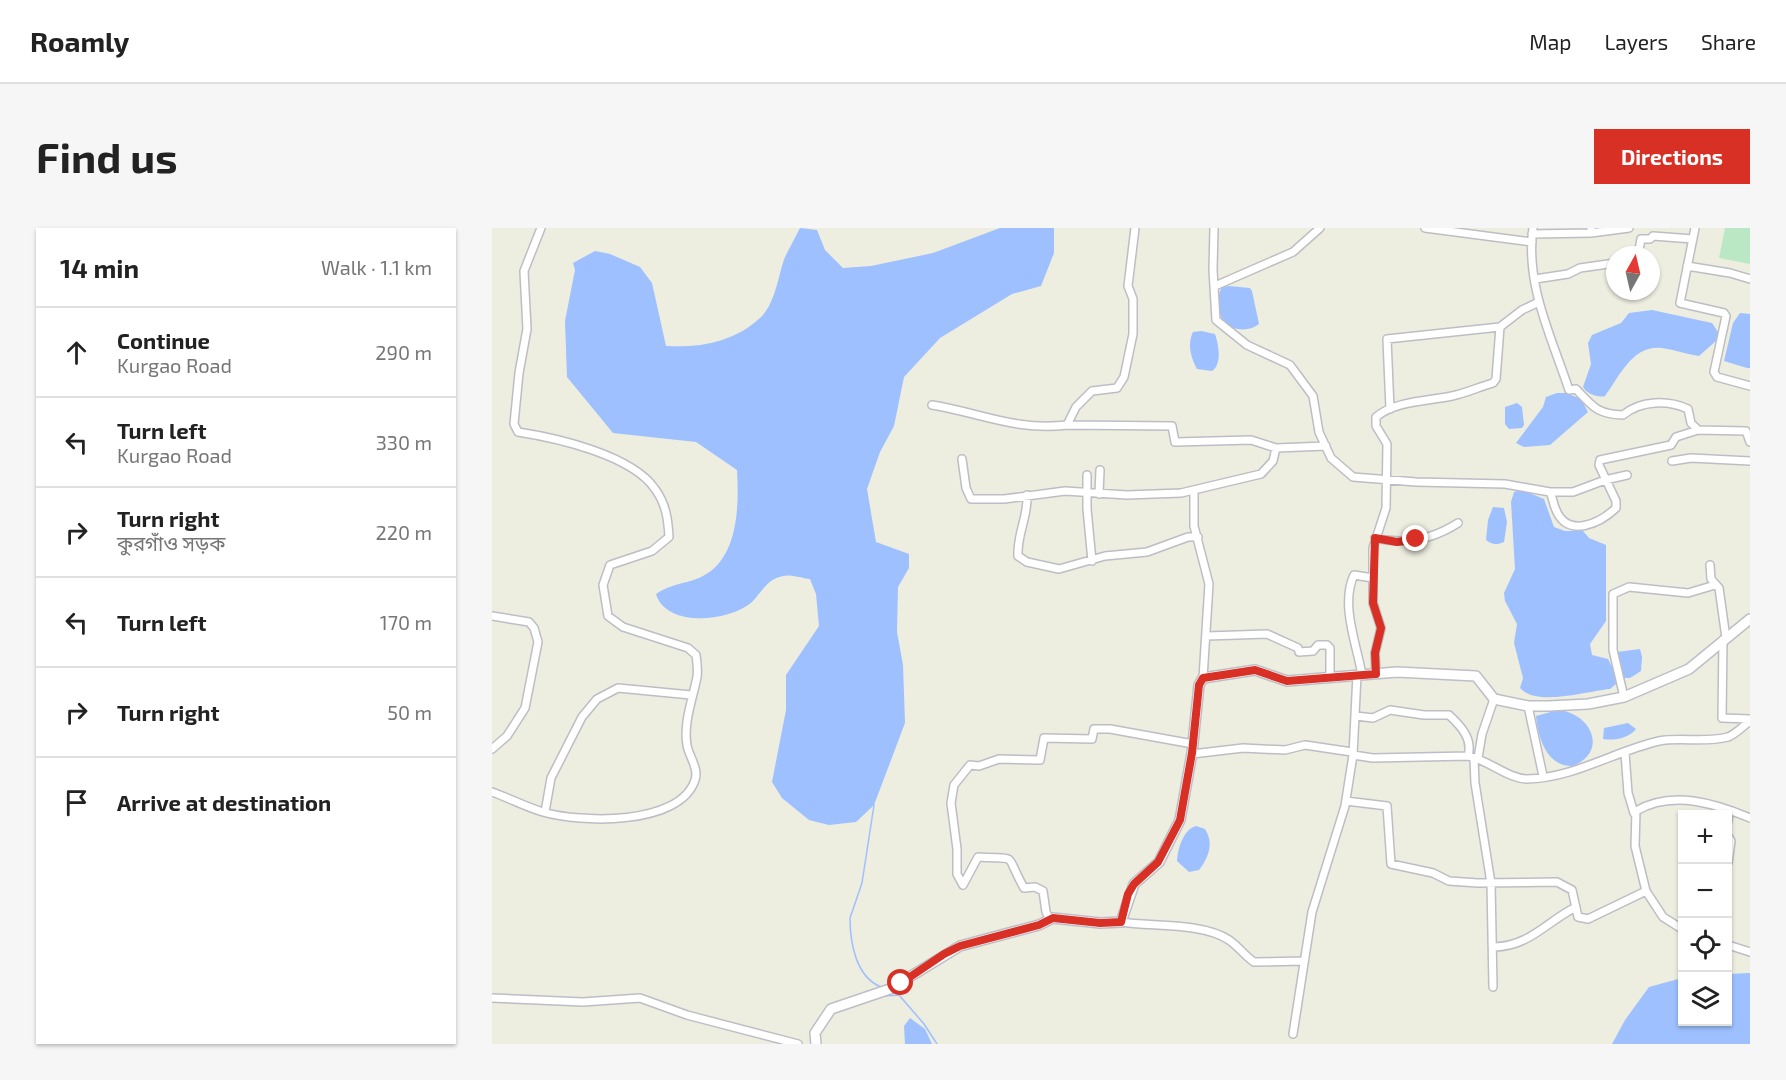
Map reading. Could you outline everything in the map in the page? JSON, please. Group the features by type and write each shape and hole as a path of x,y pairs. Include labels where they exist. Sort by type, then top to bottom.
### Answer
{"street":[{"path":"1067,425 1077,407 1092,391 1117,388 1124,377 1132,334 1133,299 1128,286 1135,228"},
{"path":"1215,228 1216,320 1247,345 1290,365 1313,396 1319,432 1331,458 1353,477 1505,484 1550,492 1573,492 1605,480 1627,475"},
{"path":"1215,286 1293,252 1320,228"},
{"path":"1425,228 1532,235 1629,228"},
{"path":"1695,228 1680,303 1726,316 1714,372 1717,377 1750,386"},
{"path":"492,792 545,812 597,820 664,810 686,795 696,780 694,763 687,744 691,695 698,676 696,655 688,648 623,627 608,616 603,585 610,566 652,551 669,537 667,514 655,488 624,462 547,436 518,432 514,424 519,373 527,329 524,271 538,229"},
{"path":"1532,235 1539,302 1546,330 1569,390 1576,389 1596,411 1623,415 1631,408 1651,402 1681,406 1688,410 1691,423 1698,430"},
{"path":"1640,246 1641,239 1650,239 1653,236 1693,239"},
{"path":"1535,279 1606,265"},
{"path":"1687,266 1730,273 1750,279"},
{"path":"1390,409 1387,339 1500,327 1522,310 1539,302"},
{"path":"1376,674 1375,653 1381,628 1373,603 1373,578 1375,538 1386,508 1387,444 1376,426 1376,417 1390,409 1493,383 1496,380 1500,327"},
{"path":"932,405 1036,428 1067,425 1172,426 1175,442 1251,440 1276,448 1326,447"},
{"path":"1550,492 1556,511 1563,520 1573,526 1592,525 1604,519 1616,508 1616,501 1605,480 1600,460 1671,445 1676,437 1698,430 1746,431 1750,442"},
{"path":"962,459 971,499 989,501 1065,491 1099,495 1165,495 1194,491 1261,474 1273,461 1276,448"},
{"path":"1672,461 1691,458 1750,461"},
{"path":"1099,495 1100,470"},
{"path":"1087,475 1092,561"},
{"path":"1121,922 1128,894 1134,884 1158,862 1176,831 1192,754 1199,685 1203,678 1209,584 1194,526 1194,491"},
{"path":"1027,495 1028,513 1019,534 1018,556 1027,562 1059,570 1106,556 1147,552 1188,537 1198,537"},
{"path":"1375,538 1397,542 1411,540 1437,534 1458,523"},
{"path":"1710,565 1711,579 1719,588 1725,639 1722,718 1750,720"},
{"path":"1293,1034 1312,912 1346,801 1353,755 1360,675 1351,619 1350,583 1354,575 1373,578"},
{"path":"1624,696 1612,650 1611,600 1613,594 1629,587 1688,593 1715,585"},
{"path":"492,616 529,622 534,628 538,642 525,708 507,736 492,749"},
{"path":"1203,678 1255,670 1287,681 1376,674 1476,676 1494,699 1528,706 1588,704 1624,696 1689,669 1750,619"},
{"path":"1207,636 1267,634 1298,648 1299,652 1313,651 1318,645 1327,645 1330,648 1330,678"},
{"path":"545,812 551,778 582,717 597,699 618,688 691,695"},
{"path":"1473,757 1494,699"},
{"path":"1528,706 1543,776"},
{"path":"1356,716 1373,718 1390,710 1449,715 1468,738 1473,757 1491,883 1494,987"},
{"path":"1192,754 1243,748 1285,750 1305,745 1352,752 1353,755 1373,758 1473,757 1520,778 1576,770 1662,740 1690,741 1731,736 1750,720"},
{"path":"1050,920 1046,912 1043,891 1035,887 1024,888 1011,859 1006,856 978,857 963,885 957,874 957,849 951,803 954,785 970,765 979,766 999,759 1040,760 1044,738 1092,739 1094,729 1193,744"},
{"path":"1625,753 1628,794 1634,813 1635,846 1646,891 1663,917 1678,926"},
{"path":"1634,813 1646,805 1678,799 1695,800 1726,810"},
{"path":"1346,801 1388,806 1391,864 1433,873 1449,880 1491,883 1557,882 1572,890 1578,918 1588,918 1646,891"},
{"path":"1732,812 1750,818"},
{"path":"1494,946 1519,944 1558,916 1576,907"},
{"path":"816,1044 815,1033 831,1009 838,1005 890,989 960,946 1050,920 1161,924 1229,940 1254,962 1305,961"},
{"path":"1732,946 1750,952"},
{"path":"492,998 584,1002 640,998 687,1015 798,1044"}],"green space":[{"path":"1725,228 1750,228 1750,264 1719,258"}],"water":[{"path":"800,228 817,230 825,250 843,268 871,266 933,253 1000,228 1054,228 1054,253 1041,286 1012,294 940,338 904,377 894,426 880,452 867,489 876,542 909,554 909,568 898,587 897,632 903,665 905,723 874,805 856,822 829,825 809,820 782,798 772,782 786,710 786,675 819,626 816,594 810,579 789,575 777,578 742,609 714,617 685,617 662,605 656,594 672,586 699,578 712,570 722,559 734,531 738,500 737,470 696,442 613,433 567,377 565,321 575,270 573,263 595,251 610,254 640,267 652,283 666,346 692,346 728,338 751,326 761,317 770,304 785,257"},
{"path":"1222,287 1250,288 1259,324 1242,329 1225,325 1219,311 1218,301"},
{"path":"1652,310 1712,323 1718,332 1717,340 1699,356 1662,348 1643,351 1628,363 1605,396 1596,396 1587,392 1583,387 1591,364 1588,343 1592,335 1621,323 1629,313"},
{"path":"1740,313 1750,314 1750,368 1724,361 1733,323"},
{"path":"1193,332 1215,334 1218,359 1212,371 1197,369 1192,356 1191,337"},
{"path":"1566,393 1581,399 1588,412 1550,445 1524,447 1516,443 1543,407 1546,397"},
{"path":"1517,403 1522,407 1524,425 1522,428 1509,429 1505,424 1505,407"},
{"path":"1522,490 1544,499 1554,527 1565,531 1583,531 1589,538 1606,545 1606,621 1590,644 1592,655 1608,659 1616,675 1616,684 1610,689 1550,697 1528,694 1520,688 1523,678 1514,643 1517,624 1505,601 1504,593 1515,569 1511,502 1514,492"},
{"path":"1493,507 1504,508 1507,522 1504,542 1497,544 1486,540 1488,520"},
{"path":"1640,649 1641,671 1630,678 1622,678 1617,652"},
{"path":"1558,710 1579,718 1587,725 1591,733 1593,742 1590,751 1584,759 1573,766 1557,762 1550,756 1539,733 1536,716"},
{"path":"1628,723 1636,729 1629,735 1612,740 1603,739 1604,728"},
{"path":"1196,826 1205,829 1210,845 1199,870 1189,872 1177,861 1180,845 1185,835"},
{"path":"1750,973 1750,1044 1612,1044 1625,1020 1649,987 1678,979 1678,1026 1732,1026 1732,974"},
{"path":"910,1018 925,1029 932,1044 905,1044 904,1026"}],"waterway":[{"path":"874,805 862,883 850,918 850,928 853,948 860,967 872,982 881,987"},
{"path":"884,996 899,995 924,1024 937,1044"}],"route":[{"path":"901,983 960,946 1039,925 1053,918 1100,923 1121,922 1128,894 1143,874 1158,862 1180,820 1192,753 1199,685 1203,678 1255,670 1287,681 1376,674 1375,653 1381,628 1373,603 1375,538 1397,542 1416,539"}]}
